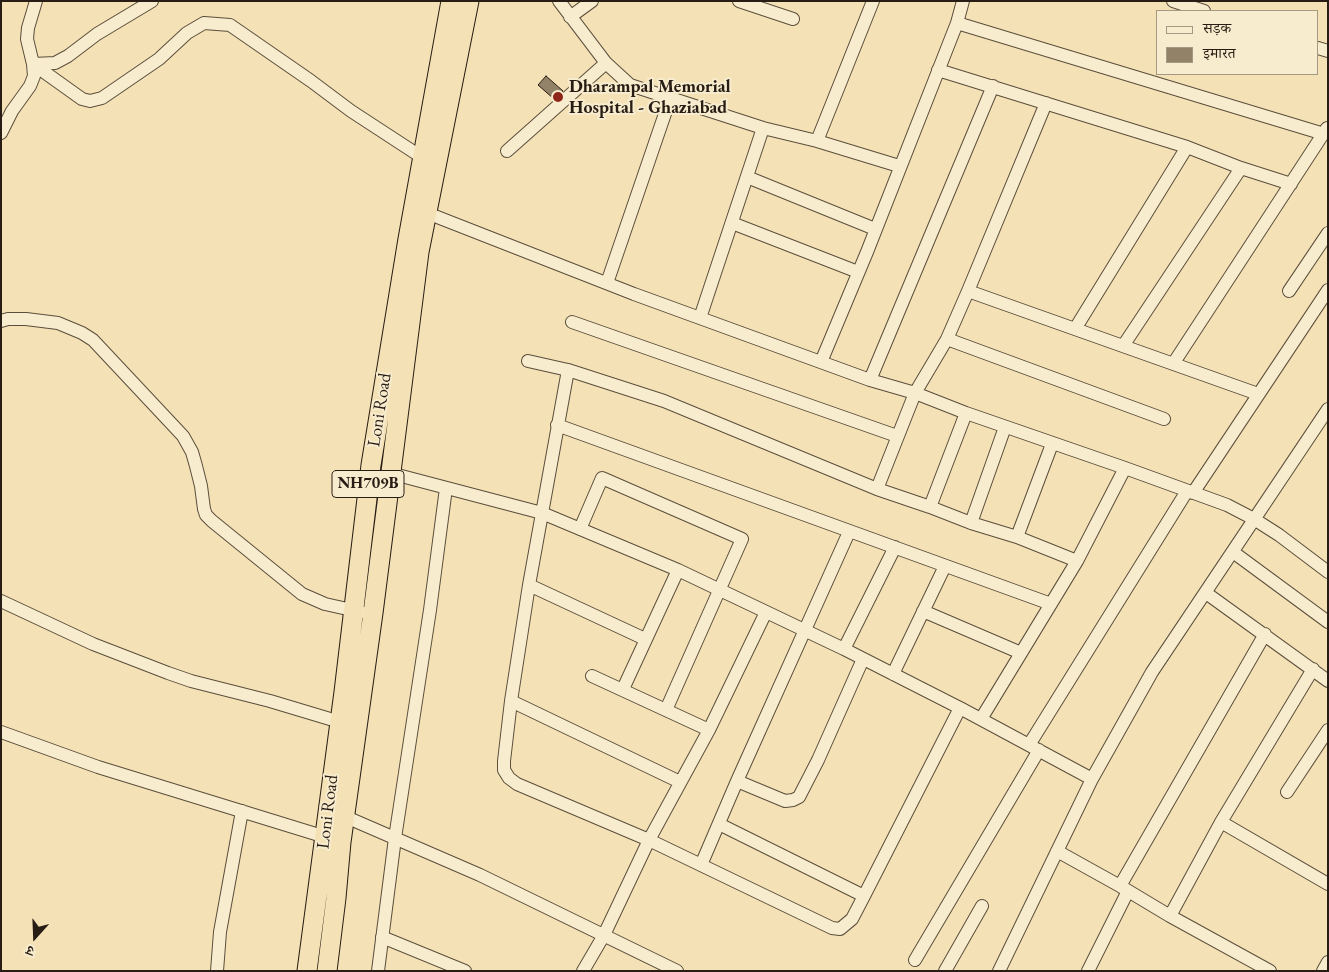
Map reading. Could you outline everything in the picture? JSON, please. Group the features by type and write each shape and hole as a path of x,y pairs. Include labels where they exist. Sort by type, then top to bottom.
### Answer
{"highway":[{"name":"Loni Road","path":"337,813 340,722 370,465 422,158 451,1"},
{"name":"Loni Road","path":"307,971 333,840 373,613 419,252 469,1"},
{"name":"Loni Road","path":"327,971 336,898 333,840"}],"street":[{"path":"1,133 12,111 30,86 34,76 34,64 27,38 36,1"},
{"path":"34,64 55,62 68,56 98,34 152,1"},
{"path":"559,1 606,63 630,85 763,128 817,141 899,166"},
{"path":"570,17 592,1"},
{"path":"739,1 762,5 794,18"},
{"path":"817,141 873,1"},
{"path":"821,362 957,23 964,1"},
{"path":"1173,1 1201,10"},
{"path":"34,64 82,99 90,101 102,98 159,59 187,33 204,23 230,25 303,75 351,111 422,158"},
{"path":"957,23 1326,131 1173,364"},
{"path":"507,151 606,63"},
{"path":"938,70 1187,147 1241,168 1291,184"},
{"path":"870,380 993,86"},
{"path":"607,283 670,99"},
{"path":"877,489 915,392 947,339 1046,103"},
{"path":"700,318 763,128"},
{"path":"1075,329 1187,147"},
{"path":"1123,346 1241,168"},
{"path":"747,177 875,229"},
{"path":"427,213 700,318 870,380 915,392 966,413 1226,505 1254,519 1279,535 1328,572"},
{"path":"732,223 858,272"},
{"path":"1289,291 1328,233"},
{"path":"915,960 1034,748 1190,492 1328,290"},
{"path":"968,291 1258,394"},
{"path":"1,321 8,319 58,323 94,340 183,436 194,459 201,486 204,509 212,521 302,594 325,604 353,611 373,613"},
{"path":"572,322 897,436"},
{"path":"947,339 1164,419"},
{"path":"528,361 568,370 664,401 877,489 971,523 1017,536 1077,561"},
{"path":"568,370 529,585 511,701 504,761 504,770 509,778 518,784 649,840 832,928 840,929 852,919 960,708"},
{"path":"999,971 1092,779 1152,672 1328,409"},
{"path":"930,507 966,413"},
{"path":"557,425 1051,604"},
{"path":"971,523 1005,427"},
{"path":"1017,536 1052,444"},
{"path":"981,719 1077,561 1125,468"},
{"path":"390,473 542,513 678,570 844,649 981,719 1092,779"},
{"path":"580,529 602,478 742,539 666,710"},
{"path":"378,971 395,838 430,610 446,488"},
{"path":"701,866 737,781 849,532"},
{"path":"844,649 895,547"},
{"path":"1233,552 1328,622"},
{"path":"893,674 945,566"},
{"path":"623,689 678,570"},
{"path":"529,585 645,639"},
{"path":"1206,593 1328,681"},
{"path":"1,600 93,644 168,673 340,722"},
{"path":"923,611 1022,652"},
{"path":"583,971 604,934 649,840 709,730 766,612"},
{"path":"1092,969 1124,888 1265,634"},
{"path":"737,781 785,802 799,797 818,760 863,659"},
{"path":"1170,916 1221,822 1313,669"},
{"path":"592,676 709,730"},
{"path":"511,701 680,782"},
{"path":"1287,792 1328,730"},
{"path":"1,732 98,767 333,840"},
{"path":"216,971 220,932 242,811"},
{"path":"337,813 480,876 604,934 677,971"},
{"path":"1221,822 1328,884"},
{"path":"719,824 864,896"},
{"path":"1057,852 1270,971"},
{"path":"945,971 982,906"},
{"path":"382,937 465,971"},
{"path":"1323,971 1328,962"}],"building":[{"path":"546,76 563,91 554,99 538,85"}],"place":[{"name":"Dharampal Memorial Hospital - Ghaziabad","path":"558,97"}]}
